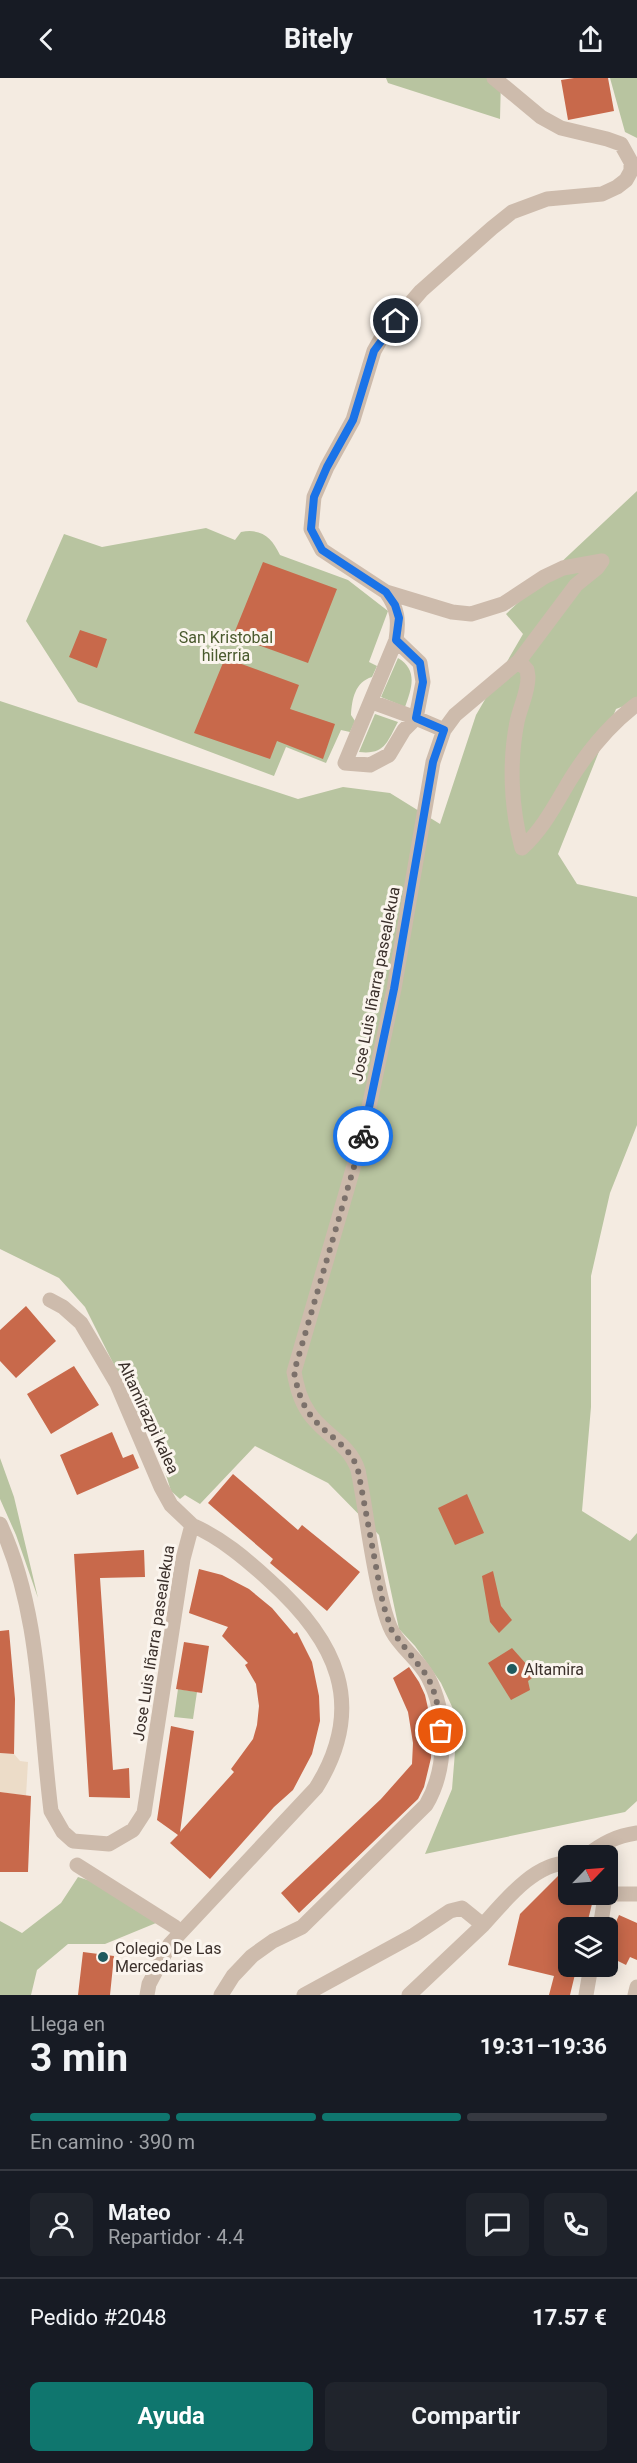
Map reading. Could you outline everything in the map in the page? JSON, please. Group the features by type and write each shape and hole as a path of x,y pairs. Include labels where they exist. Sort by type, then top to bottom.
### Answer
{"street":[{"path":"372,702 444,730 455,715 519,661 576,585 602,561 563,568 544,577 503,604 471,614 452,612 386,592 322,550 311,529 314,497 327,467 353,420 374,351 383,335 421,291 512,212 547,199 603,194 617,188 626,180 631,171 631,162 621,144 561,128 541,117 494,78"},
{"path":"386,592 395,605 399,618 396,640 345,763 370,765 389,755 404,730 416,718 423,682 420,663 396,640"},
{"path":"519,661 527,670 528,677 518,717 514,754 515,808 522,848 538,834 572,778 602,736 637,704"},
{"path":"602,736 637,718"},
{"name":"Jose Luis Iñarra pasealekua","path":"220,1995 233,1976 252,1956 273,1941 302,1928 426,1805 434,1792 440,1770 441,1727 436,1697 428,1677 392,1631 383,1604 354,1457 309,1413 298,1393 294,1372 364,1131 394,989 433,762 444,730"},
{"name":"Altamirazpi kalea","path":"50,1300 63,1307 81,1323 117,1384 161,1487 171,1505 192,1525"},
{"name":"Jose Luis Iñarra pasealekua","path":"0,1524 18,1574 33,1642 51,1811 63,1832 73,1841 109,1844 133,1830 144,1813 183,1559 192,1525"},
{"path":"147,1995 156,1968 170,1944 316,1788 330,1766 339,1741 342,1714 341,1687 334,1662 309,1621 292,1600 258,1569 215,1536 192,1525"},
{"path":"600,1845 618,1836 637,1833"},
{"path":"410,1995 527,1880 558,1863"},
{"path":"77,1865 175,1927"},
{"path":"618,1894 637,1894"},
{"path":"304,1995 414,1935 450,1911 462,1908 483,1925"},
{"path":"586,1995 589,1977"},
{"path":"635,1995 637,1987"}],"green space":[{"path":"386,78 501,78 500,119 388,83"},
{"path":"610,78 637,78 637,138 625,132"},
{"path":"637,491 637,701 616,709 558,854 577,884 637,897 637,1125 610,1193 591,1276 591,1407 582,1511 630,1541 637,1533 637,1801 625,1812 425,1854 452,1789 455,1713 441,1683 415,1646 399,1629 379,1535 328,1483 255,1446 200,1504 185,1495 180,1499 171,1491 161,1459 85,1307 59,1278 0,1249 0,701 298,799 343,787 390,793 440,824 476,715 523,634 506,614"},
{"name":"San Kristobal hilerria","path":"206,528 235,540 241,532 260,533 270,539 280,555 348,580 388,611 369,662 377,666 372,677 366,679 358,687 354,697 351,715 355,721 350,732 341,730 326,763 286,747 274,776 78,702 26,621 64,534 102,547"},
{"path":"398,658 409,668 412,680 405,707 381,697"},
{"path":"375,714 398,722 384,746 375,751 359,752"},
{"path":"0,1458 14,1497 38,1598 16,1535 0,1499"},
{"path":"178,1689 197,1692 193,1719 174,1717"},
{"path":"78,1877 110,1887 156,1923 105,1944 68,1944 37,1970 31,1995 0,1995 0,1921 22,1933 61,1903"}],"shaded area":[{"path":"0,1753 14,1754 20,1761 28,1762 26,1796 0,1792"}],"building":[{"path":"608,78 614,111 568,120 561,80"},
{"path":"263,562 337,589 308,663 233,636"},
{"path":"80,630 107,639 97,668 69,657"},
{"path":"225,658 299,685 290,709 335,724 323,759 277,741 270,759 194,733"},
{"path":"26,1306 56,1341 16,1378 0,1361 0,1330"},
{"path":"74,1366 99,1405 51,1434 27,1394"},
{"path":"112,1432 123,1458 133,1454 139,1468 77,1495 60,1455"},
{"path":"233,1474 298,1530 302,1525 360,1572 327,1611 270,1563 273,1559 208,1503"},
{"path":"467,1494 484,1533 455,1545 438,1508"},
{"path":"144,1550 145,1577 100,1578 113,1770 129,1768 130,1798 89,1797 74,1554"},
{"path":"199,1569 222,1575 249,1589 272,1608 294,1634 297,1632 312,1662 319,1696 320,1721 312,1754 293,1790 274,1807 210,1879 170,1843 178,1835 157,1820 171,1726 194,1731 180,1832 234,1772 231,1769 253,1739 259,1706 256,1684 245,1665 248,1663 222,1636 228,1627 189,1613"},
{"path":"493,1571 501,1606 512,1620 499,1633 490,1622 482,1576"},
{"path":"9,1630 15,1699 14,1754 0,1753 0,1631"},
{"path":"184,1642 209,1646 202,1693 176,1689"},
{"name":"Altamira","path":"512,1648 536,1675 528,1681 530,1690 511,1700 488,1663"},
{"path":"409,1667 425,1695 432,1726 431,1758 424,1787 418,1799 299,1913 281,1893 381,1799 412,1764 413,1743 408,1712 393,1678"},
{"path":"0,1792 31,1796 28,1872 0,1872"},
{"path":"558,1876 558,1905 592,1905 589,1917 558,1917 558,1977 574,1977 570,1995 549,1995 554,1976 508,1965 520,1914"},
{"path":"619,1915 637,1923 637,1960 630,1957 626,1965 618,1961"},
{"path":"83,1952 114,1956 110,1995 78,1995"}],"way so far":[{"path":"363,1136 294,1372 298,1393 309,1413 354,1457 383,1604 392,1631 428,1677 436,1697 441,1731"}],"place":[{"name":"Altamira","path":"512,1669"},
{"name":"Colegio De Las Mercedarias","path":"103,1957"}],"route":[{"path":"363,1136 394,989 433,762 444,730 416,718 423,682 420,663 396,640 399,618 395,605 386,592 322,550 311,529 314,497 327,467 353,420 374,351 383,335 396,321"}]}
